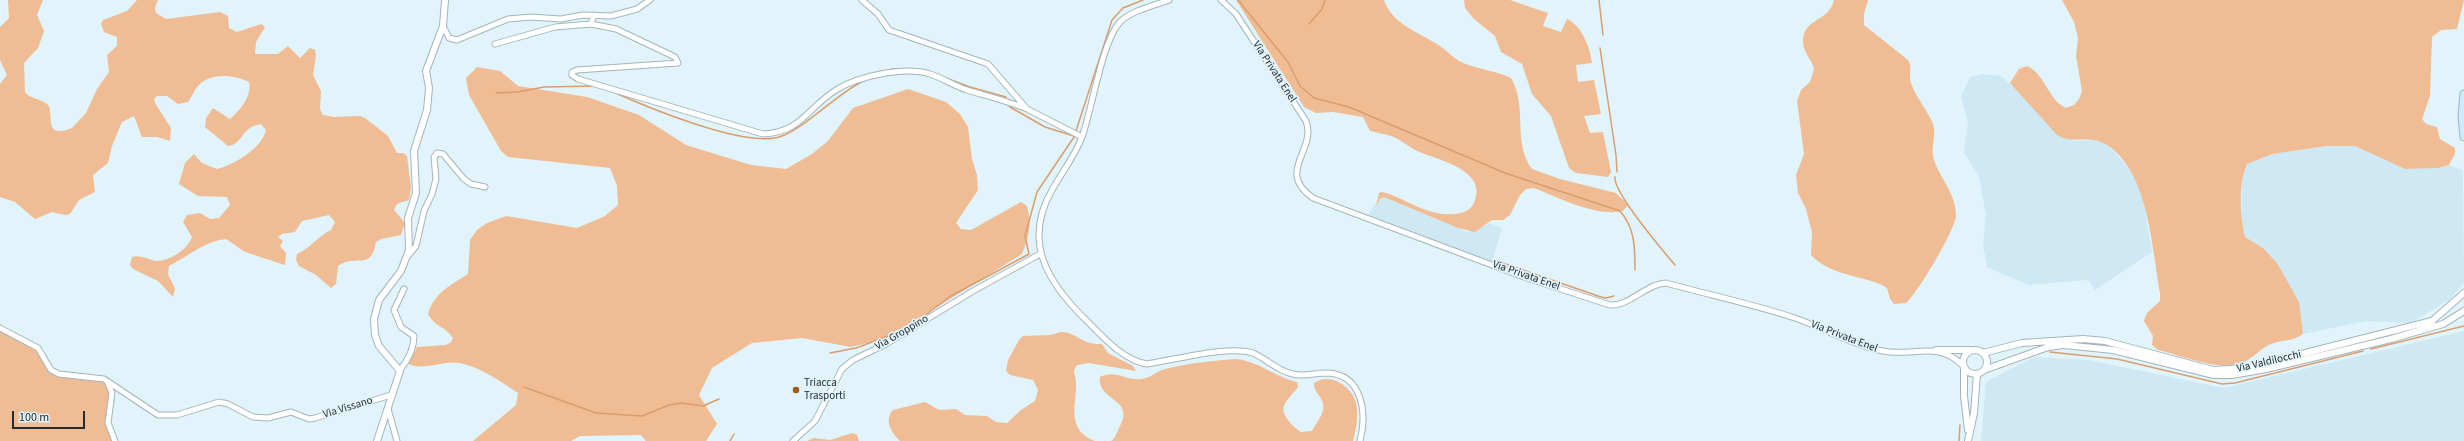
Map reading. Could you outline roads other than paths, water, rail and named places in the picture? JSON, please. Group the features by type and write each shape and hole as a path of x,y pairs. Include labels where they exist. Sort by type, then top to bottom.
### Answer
{"main road":[{"path":"2464,94 2462,116 2464,137"}],"street":[{"path":"408,256 410,244 408,218 416,193 414,146 427,110 429,88 426,76 427,66 443,26 445,0"},
{"path":"443,26 449,38 457,40 508,19 531,17 561,19 594,15 611,16 637,9 650,0"},
{"path":"862,0 878,14 889,30 988,64 1027,109"},
{"path":"1169,0 1133,13 1116,28 1102,66 1080,136 1045,203 1039,224 1040,254 1058,288 1072,306 1124,355 1138,363 1147,364 1225,351 1253,353 1282,372 1296,375 1335,374 1354,385 1359,395 1364,414 1360,441"},
{"name":"Via Privata Enel","path":"1221,0 1236,14 1306,121 1308,134 1296,174 1298,183 1313,198 1524,277 1610,304 1618,304 1655,285 1666,283 1772,310 1871,348 1902,352 1936,350 1954,356 1964,368"},
{"path":"591,24 594,15"},
{"path":"495,44 555,27 591,24 616,29 675,57 678,63 577,70 572,72 572,75 578,79 764,134 785,131 797,125 818,104 836,90 854,81 895,73 930,74 962,88 1027,109 1080,136"},
{"path":"400,370 379,346 375,334 374,320 379,300 401,271 408,256 416,246 424,211 432,194 436,179 434,156 437,153 443,154 471,184 485,187"},
{"name":"Via Groppino","path":"793,441 815,420 842,369 853,360 886,344 973,291 1040,254"},
{"path":"376,441 400,370 406,362 414,345 412,333 401,327 394,310 404,289"},
{"name":"Via Valdilocchi","path":"1983,353 2022,343 2083,339 2105,341 2213,370 2231,370 2246,368 2427,322 2441,315 2464,293"},
{"name":"Via Valdilocchi","path":"1984,370 2048,347 2086,346 2113,350 2214,375 2266,369 2389,340 2443,324 2464,311"},
{"name":"Via Vissano","path":"0,328 38,348 46,365 55,372 97,377 107,381 150,411 163,416 177,415 219,402 228,404 253,417 268,418 291,412 315,418 391,395"},
{"path":"1936,350 1971,350 1983,353 1987,361 1984,370 1977,374 1970,374 1964,368"},
{"path":"1968,438 1964,396 1963,356 1971,350"},
{"path":"1968,438 1974,413 1977,374"},
{"path":"107,381 112,393 108,423 115,441"},
{"path":"388,409 397,441"}],"waterway":[{"path":"908,328 951,296 1029,254 1025,236 1037,192 1074,137 1112,20 1123,8 1143,0"},
{"path":"1238,0 1288,62 1300,86 1314,98 1349,107 1505,173 1620,211 1629,224 1633,238 1635,270"},
{"path":"1309,24 1322,9 1325,0"},
{"path":"1599,0 1603,35"},
{"path":"1600,48 1616,155 1617,172"},
{"path":"881,72 893,69 905,69"},
{"path":"932,73 970,87 1006,97 1006,99"},
{"path":"609,90 646,106 696,124 722,132 766,139 782,136 792,131 854,86 865,80"},
{"path":"496,93 518,92 544,87 596,86"},
{"path":"1007,103 1010,107 1045,127 1074,136"},
{"path":"1615,177 1617,185 1630,208 1675,265"},
{"path":"1494,260 1601,297 1606,298 1614,296"},
{"path":"2371,349 2464,326"},
{"path":"830,353 856,348 904,330"},
{"path":"2050,352 2117,359 2222,384 2235,383 2363,351"},
{"path":"524,387 596,413 642,416 669,405 681,403 703,406 719,399"},
{"path":"1959,441 1960,425"},
{"path":"730,441 734,434"}],"place":[{"name":"Triacca Trasporti","path":"796,390"}]}
